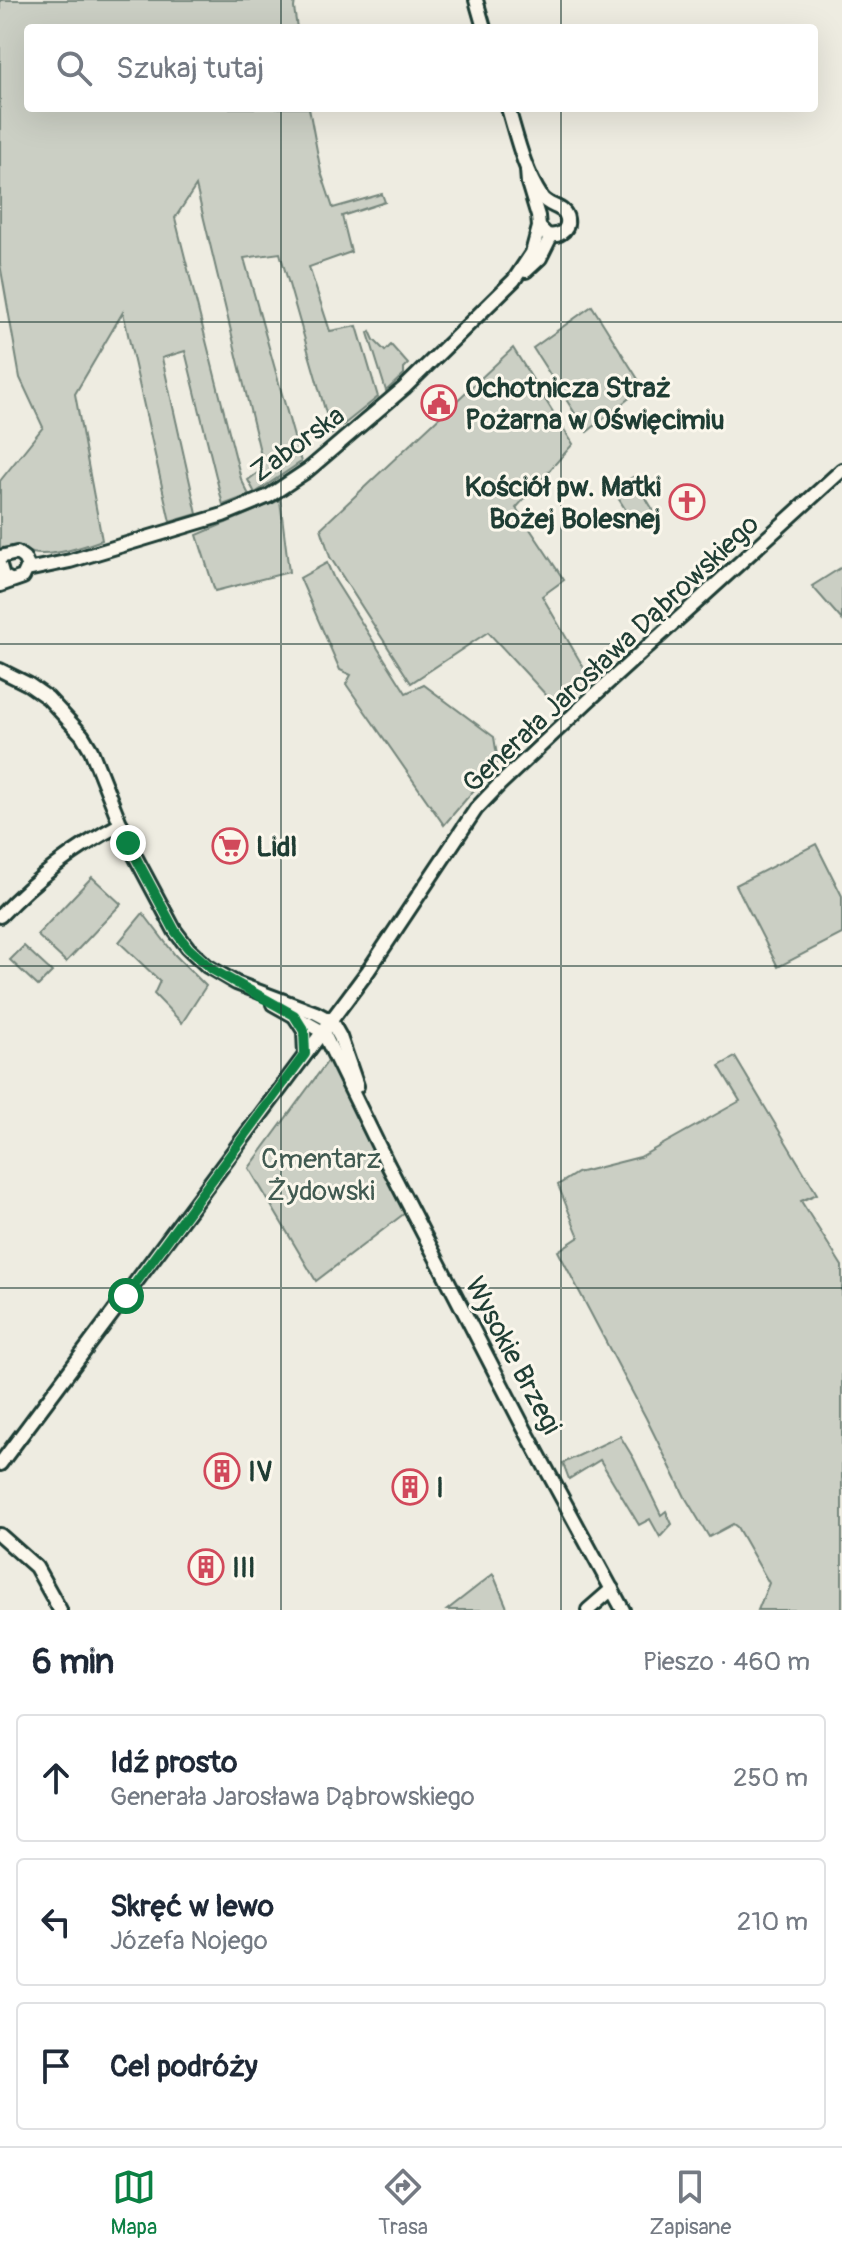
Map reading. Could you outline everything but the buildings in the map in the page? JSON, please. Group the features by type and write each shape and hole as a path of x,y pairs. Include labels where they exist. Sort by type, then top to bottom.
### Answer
{"street":[{"path":"476,0 483,24"},
{"path":"509,112 527,170 542,199 562,209 568,221 561,234 551,236 543,233 527,170"},
{"path":"538,222 543,209 551,206"},
{"name":"Zaborska","path":"514,280 532,253 538,222"},
{"name":"Zaborska","path":"27,566 60,563 223,515 280,490 404,388 514,280 532,267 551,236"},
{"name":"Generała Jarosława Dąbrowskiego","path":"0,1464 382,951 485,798 842,470"},
{"path":"17,553 27,566 19,580 2,570 9,554 17,553"},
{"path":"0,670 48,698 82,735 91,750 128,843 175,931 188,948 207,966 294,1015 327,1026"},
{"path":"0,916 63,859 121,824"},
{"path":"241,985 316,1013 327,1026"},
{"path":"294,1015 304,1031 305,1054"},
{"name":"Wysokie Brzegi","path":"327,1026 344,1049 367,1120 387,1163 524,1428 623,1610"},
{"path":"4,1539 41,1573 60,1610"},
{"path":"588,1610 612,1589"}],"green space":[{"path":"0,0 295,0 296,24 24,24 24,112 310,112 321,172 333,208 382,194 385,202 342,216 351,252 309,267 330,331 357,326 378,397 332,434 280,253 244,258 301,462 255,493 248,480 264,468 196,186 175,218 241,479 249,495 223,505 185,351 162,358 197,514 170,522 123,312 75,394 102,540 48,554 0,548 0,481 43,427 20,378 0,264"},
{"path":"592,306 643,387 587,432 533,348"},
{"path":"370,331 385,351 391,345 408,364 404,374 386,391 368,333"},
{"path":"513,348 573,444 516,508 564,580 542,596 591,680 559,709 488,632 411,683 330,557 321,528"},
{"path":"633,477 655,513 636,526 613,490"},
{"path":"280,500 289,572 215,591 197,535"},
{"path":"327,563 406,693 424,685 494,737 498,762 444,825 346,684 351,675 340,670 300,578"},
{"path":"842,567 842,620 812,586"},
{"path":"816,844 842,896 842,934 778,967 736,885"},
{"path":"92,877 121,904 66,962 37,935"},
{"path":"143,913 175,955 206,986 182,1023 154,994 160,981 119,942"},
{"path":"24,946 52,972 38,986 10,960"},
{"path":"735,1057 817,1194 801,1201 842,1266 842,1610 758,1610 769,1583 737,1527 733,1524 709,1537 685,1497 558,1251 579,1237 558,1185 577,1173 640,1157 740,1101 719,1066"},
{"name":"Cmentarz Żydowski","path":"330,1058 405,1213 316,1281 249,1168"},
{"path":"620,1436 661,1515 666,1511 672,1524 660,1537 650,1519 639,1525 600,1460 569,1479 563,1463"},
{"path":"493,1574 508,1610 447,1610"}],"place":[{"name":"Ochotnicza Straż Pożarna w Oświęcimiu","path":"439,403"},
{"name":"Kościół pw. Matki Bożej Bolesnej","path":"687,502"},
{"name":"Lidl","path":"230,846"},
{"name":"IV","path":"222,1471"},
{"name":"I","path":"410,1487"},
{"name":"III","path":"206,1567"}],"route":[{"path":"126,1296 305,1054 306,1040 294,1015 213,970 188,948 175,931 128,843"}]}
